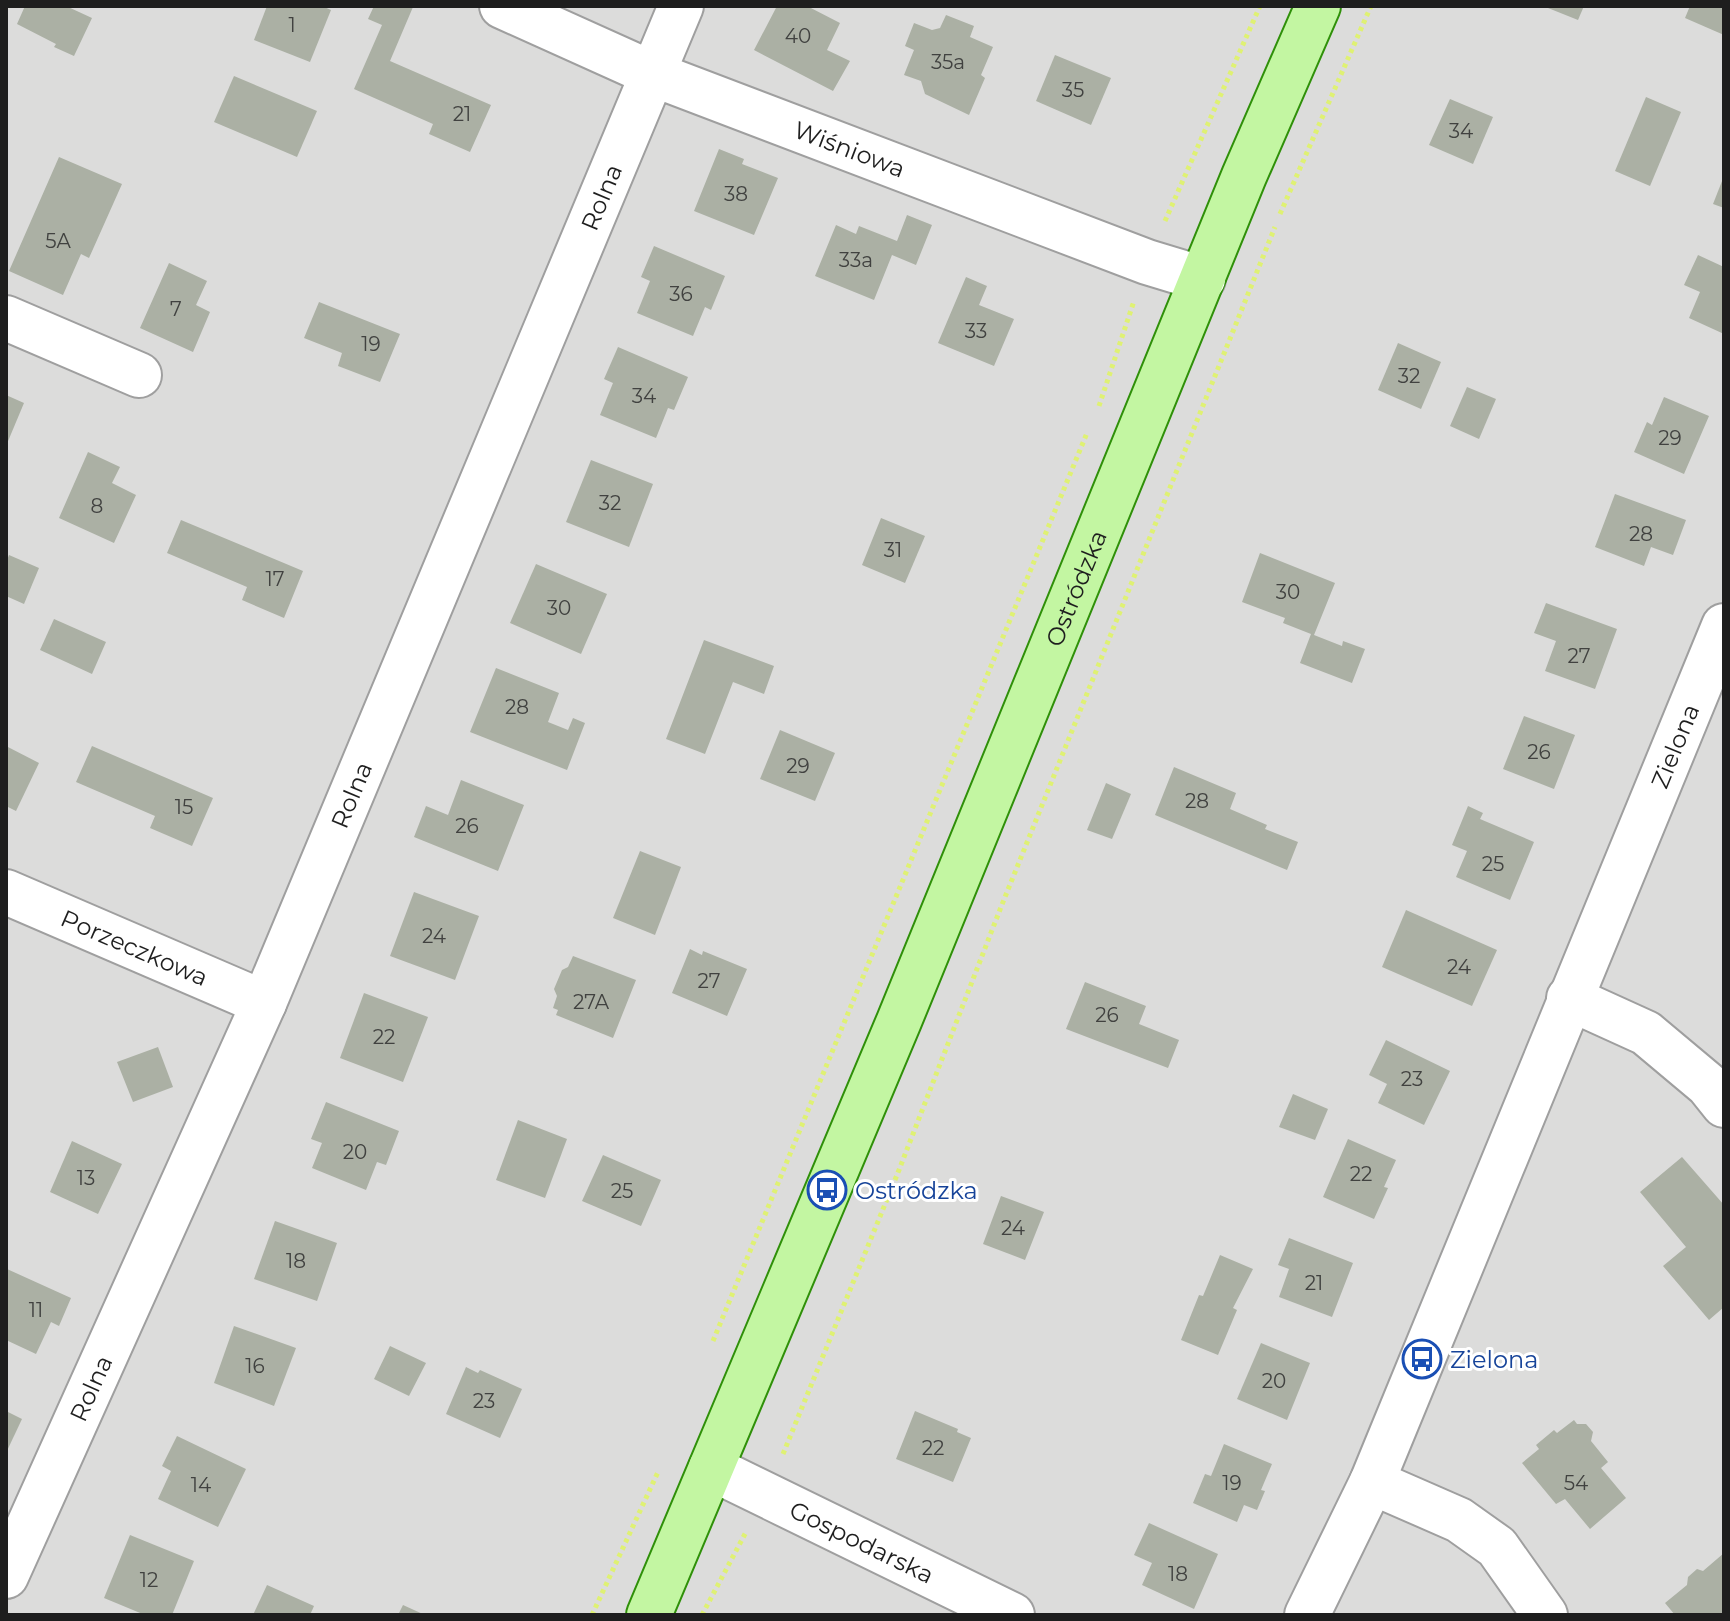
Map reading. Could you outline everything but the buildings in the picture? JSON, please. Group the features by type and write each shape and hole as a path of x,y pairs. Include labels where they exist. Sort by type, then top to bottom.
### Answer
{"main road":[{"name":"Ostródzka","path":"649,1615 899,1021 1244,176 1318,6"}],"street":[{"name":"Wiśniowa","path":"502,6 653,74 1147,262 1203,279"},
{"name":"Rolna","path":"6,1576 264,1003 681,6"},
{"path":"6,318 139,375"},
{"name":"Zielona","path":"1307,1615 1372,1482 1724,626"},
{"name":"Porzeczkowa","path":"6,892 264,1003"},
{"path":"1569,998 1646,1033 1708,1085 1724,1105"},
{"name":"Gospodarska","path":"711,1468 1012,1615"},
{"path":"1372,1482 1459,1520 1497,1547 1545,1615"}],"path":[{"path":"710,1347 1100,404 1147,262 1260,6"},
{"path":"702,1615 766,1494 899,1170 1001,907 1279,215 1371,6"},
{"path":"592,1615 661,1464"}],"shaded area":[{"path":"6,6 1724,6 1724,1615 6,1615"}],"place":[{"name":"Ostródzka","path":"827,1190"},
{"name":"Zielona","path":"1422,1359"}]}
